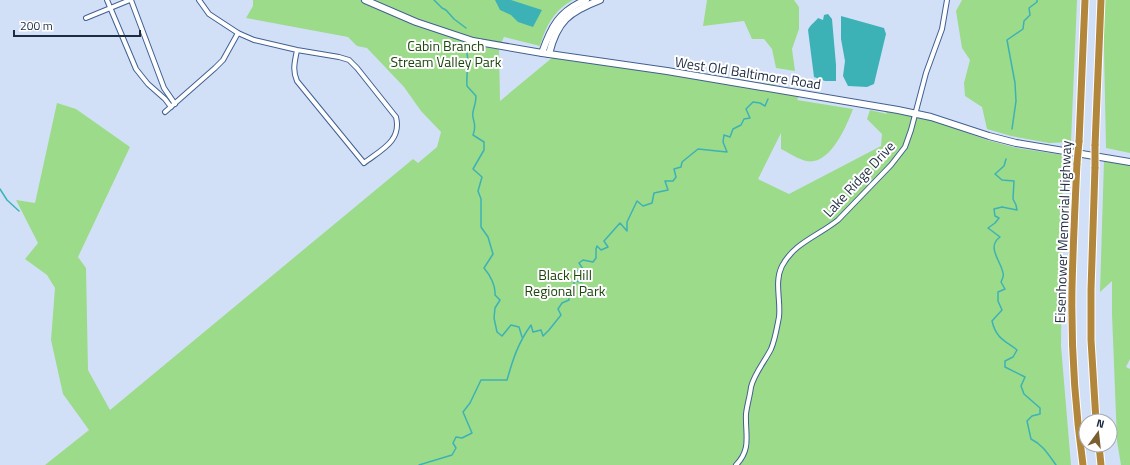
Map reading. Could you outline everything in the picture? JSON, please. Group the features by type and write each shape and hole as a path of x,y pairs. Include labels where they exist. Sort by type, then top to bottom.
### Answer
{"highway":[{"name":"Eisenhower Memorial Highway","path":"1083,465 1076,402 1072,327 1072,289 1085,0"},
{"name":"Eisenhower Memorial Highway","path":"1095,413 1091,311 1095,146 1101,0"},
{"path":"1100,453 1101,465"}],"street":[{"path":"107,0 136,69 148,84 173,105"},
{"path":"86,18 130,0 164,88 173,105"},
{"path":"199,0 209,14 238,33 254,40 349,60 396,116 398,124 396,135 392,141 364,163 296,81 294,66 297,50"},
{"name":"West Old Baltimore Road","path":"365,0 416,22 473,41 546,54 670,72 842,100 932,117 989,136 1016,143 1130,162"},
{"path":"546,54 548,36 558,19 571,7 586,0"},
{"path":"546,54 563,22 574,12 592,1 600,0"},
{"name":"Lake Ridge Drive","path":"736,465 741,460 748,442 746,413 752,383 771,348 778,317 778,279 782,266 792,251 806,240 838,220 891,165 905,147 926,73 942,29 947,0"},
{"path":"165,112 223,60 238,33"}],"green space":[{"name":"Black Hill Regional Park","path":"253,0 573,0 566,4 552,19 548,25 540,46 504,37 499,47 500,101 553,57 572,61 772,84 801,92 797,100 853,109 836,144 822,158 815,161 803,160 781,149 781,133 758,179 789,194 881,146 882,134 867,119 870,110 887,114 883,109 926,118 987,140 1017,148 1063,155 1061,346 1071,465 45,465 89,430 63,394 51,340 55,288 47,275 25,259 38,243 16,200 35,203 57,103 76,109 130,147 78,257 86,268 88,370 110,410 413,159 418,163 437,147 441,132 421,111 404,87 367,48 357,46 348,37 246,18 253,6"},
{"path":"707,0 794,0 799,7 799,29 792,49 795,71 776,68 772,49 764,39 752,39 744,21 703,26"},
{"path":"962,0 1077,0 1071,142 1049,143 1011,136 987,129 982,107 965,96 964,83 970,60 962,48 956,11"},
{"path":"1103,0 1130,0 1130,153 1106,148"},
{"path":"1104,160 1130,165 1130,359 1126,367 1130,369 1130,465 1121,465 1118,447 1118,413 1116,413 1112,281 1100,292"}],"shaded area":[{"path":"495,0 511,0 542,10 533,27 518,22 511,15 500,10"},
{"path":"828,14 832,19 836,81 825,81 814,77 808,30 818,18 823,20 824,15"},
{"path":"841,16 884,28 886,34 874,84 867,87 848,86 843,76 845,61 841,39"}],"waterway":[{"path":"434,0 466,28"},
{"path":"1012,129 1016,101 1015,83 1007,40 1023,29 1024,21 1030,15 1029,8 1037,2 1037,0"},
{"path":"467,53 467,86 476,96 473,115 475,125 473,135 484,142 484,150 473,169 482,177 478,191 481,199 481,227 488,237 493,254 484,268 495,288 495,295 500,300 495,308 494,318 497,332 502,336 511,325 519,327 522,337"},
{"path":"419,465 452,455 456,448 453,443 456,437 462,438 472,433 463,412 470,403 481,380 507,380 516,351 531,325 533,332 541,330 543,336 549,330 561,315 558,309 562,303 569,300 569,292 574,286 574,281 582,282 584,277 577,276 576,271 583,269 579,263 583,260 593,262 596,258 597,246 601,250 608,247 604,241 620,223 627,231 627,222 637,201 643,206 652,203 654,193 668,190 665,181 673,181 676,177 674,169 681,167 682,162 698,149 727,152 723,142 724,135 730,137 733,129 741,125 744,119 750,118 746,109 753,102 760,103 765,106 768,99"},
{"path":"1006,159 1004,166 995,174 1002,180 1014,181 1013,199 1017,210 1002,207 994,209 995,216 999,218 988,228 1000,237 994,245 994,250 1002,268 1003,278 1001,282 1005,289 998,292 998,301 1002,310 992,321 998,335 1017,350 1013,357 1005,361 1005,367 1025,377 1021,386 1024,394 1040,408 1040,414 1032,416 1027,421 1031,439 1042,447 1056,465"},
{"path":"0,189 7,200 19,211"}],"park label":[{"name":"Cabin Branch Stream Valley Park","path":"446,54"}]}
